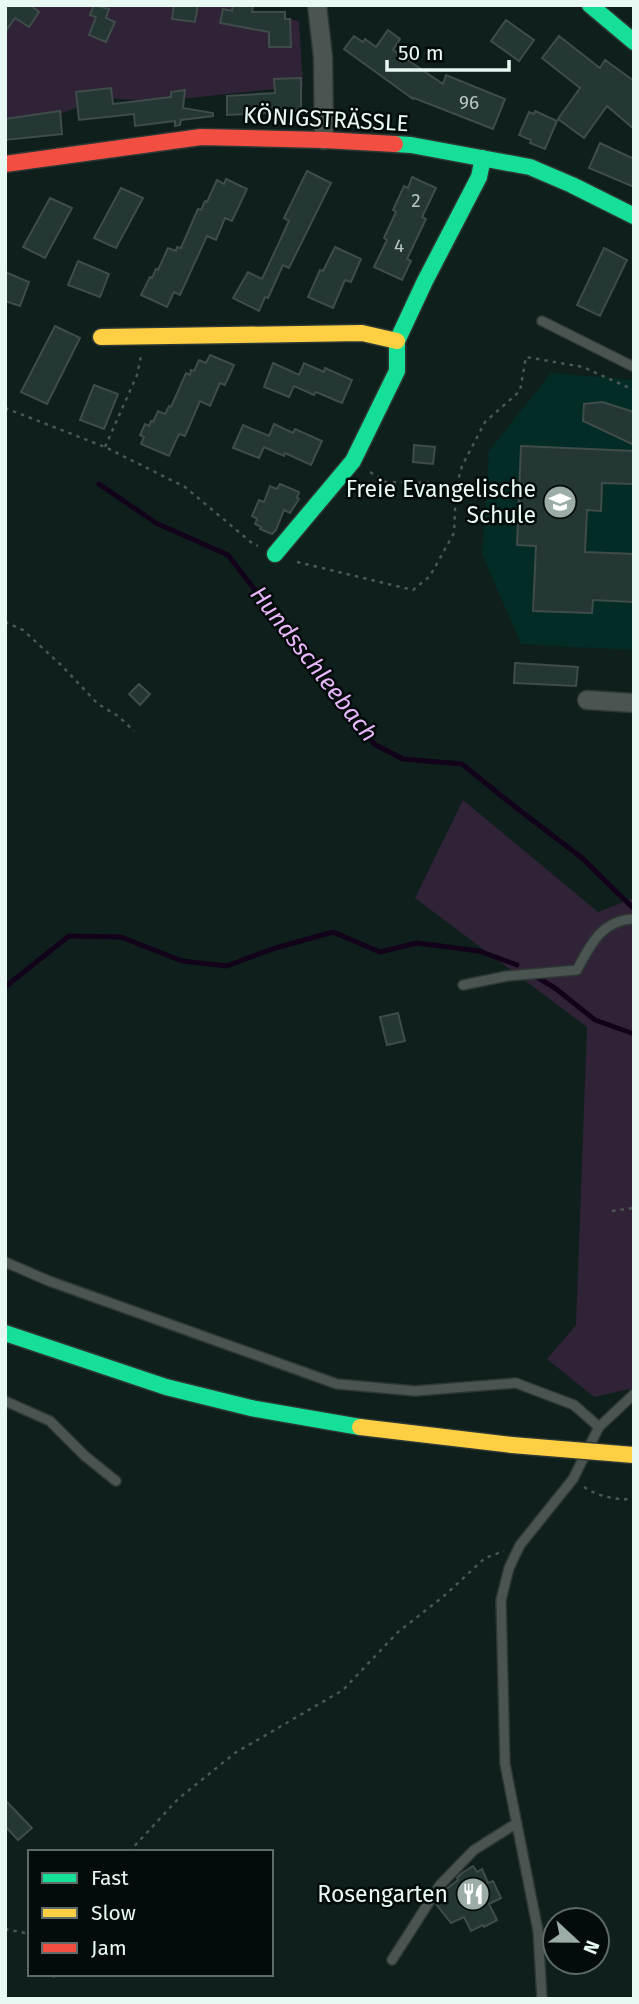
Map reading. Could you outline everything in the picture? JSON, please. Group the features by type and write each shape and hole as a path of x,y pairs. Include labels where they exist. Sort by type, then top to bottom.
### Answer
{"street":[{"path":"317,5 323,57 324,140"},
{"path":"590,5 634,42"},
{"name":"KÖNIGSTRÄSSLE","path":"5,164 201,137 411,145 515,163 543,171 634,216"},
{"path":"275,554 353,461 369,431 397,371 397,341 479,177 483,158"},
{"path":"101,337 362,332 397,341"},
{"path":"587,700 634,703"},
{"path":"5,1333 168,1387 230,1402 376,1429 512,1445 634,1455"}],"lane":[{"path":"542,321 634,367"},
{"path":"463,985 507,976 576,970 598,933 614,922 634,919"},
{"path":"5,1262 49,1281 337,1384 415,1391 516,1383 574,1405 599,1427"},
{"path":"542,1999 538,1931 505,1764 501,1600 509,1568 520,1545 573,1479 599,1427 634,1394"},
{"path":"5,1401 50,1421 85,1456 116,1481"},
{"path":"392,1960 440,1885 474,1850 517,1823"}],"path":[{"path":"5,408 105,447 186,487 252,543 275,554 292,561 413,590 430,576 454,534 456,488 462,466 485,422 520,391 526,357 583,367 634,390"},
{"path":"105,447 137,375"},
{"path":"353,461 386,482 433,483"},
{"path":"5,622 23,630 98,704 118,716 134,731"},
{"path":"612,1211 634,1208"},
{"path":"573,1479 595,1494 619,1500 634,1499"},
{"path":"131,1850 178,1799 235,1753 343,1690 398,1632 444,1596 485,1558 520,1545"},
{"path":"5,1929 28,1934"}],"shaded area":[{"path":"5,5 230,5 299,21 303,86 161,101 101,98 58,115 5,121"},
{"name":"Freie Evangelische Schule","path":"551,373 634,380 634,650 521,644 482,554 489,451"},
{"path":"463,800 598,912 634,898 634,1388 594,1397 547,1359 576,1325 587,1027 415,898"}],"building":[{"path":"5,5 30,5 39,12 29,27 15,18 5,32"},
{"path":"94,5 109,9 106,18 115,22 106,42 89,35 96,17 90,15"},
{"path":"174,5 198,5 195,22 172,19"},
{"path":"233,5 253,5 252,12 285,12 285,19 290,19 291,47 269,47 269,32 220,23 223,9 232,11"},
{"path":"506,20 534,40 519,61 491,41"},
{"path":"388,30 400,39 393,50 443,84 446,75 505,99 493,129 413,99 344,49 354,36 363,42 365,39 376,47"},
{"path":"559,36 600,68 605,60 634,81 634,129 607,106 584,138 558,119 580,88 542,58"},
{"path":"301,78 301,111 227,115 227,96 275,93 274,79"},
{"path":"111,88 113,104 171,97 171,92 185,90 183,108 213,113 213,116 181,120 180,125 175,126 175,121 135,126 134,114 79,120 76,92"},
{"path":"60,111 62,134 5,140 5,119"},
{"path":"535,111 557,121 545,149 519,135 529,112 534,114"},
{"path":"600,143 634,159 634,187 589,168"},
{"path":"307,171 331,183 289,268 283,265 259,311 233,298 248,272 262,279 289,221 284,218"},
{"path":"412,177 436,188 422,217 426,219 407,259 411,261 402,280 374,267 387,240 384,238 396,212 393,210 404,186 408,188"},
{"path":"226,179 247,189 232,221 225,218 216,240 207,236 180,295 174,292 167,307 141,295 150,277 158,270 168,248 176,251 177,247 181,248 198,209 201,210 205,201 207,202 217,180 224,184"},
{"path":"121,188 143,198 116,248 94,238"},
{"path":"50,198 72,208 45,258 23,247"},
{"path":"335,247 361,259 351,282 345,280 333,308 308,297 320,270 323,271"},
{"path":"604,248 627,260 600,316 577,305"},
{"path":"78,261 109,274 100,297 68,285"},
{"path":"5,272 29,282 20,306 5,301"},
{"path":"55,326 80,338 47,404 21,392"},
{"path":"210,355 234,365 225,385 220,383 210,406 200,401 185,436 179,434 169,456 141,444 144,437 140,435 145,424 149,426 151,421 153,422 158,411 165,414 169,406 171,407 186,373 190,375 191,370 194,371 199,360 206,363"},
{"path":"273,363 299,375 304,363 324,372 325,368 352,380 342,403 294,386 289,397 264,387"},
{"path":"94,385 118,394 104,429 80,420"},
{"path":"602,402 634,412 634,445 583,421 584,404"},
{"path":"274,424 293,433 295,429 322,441 311,465 264,447 259,458 233,448 243,425 269,436"},
{"path":"414,445 435,447 433,464 413,462"},
{"path":"521,446 634,451 634,484 602,483 601,511 587,510 585,552 634,554 634,602 593,600 592,613 533,611 536,546 517,545"},
{"path":"280,484 299,492 299,499 290,513 284,510 272,534 260,529 261,527 255,524 257,519 252,516 259,500 264,502 270,486 277,489"},
{"path":"515,663 578,667 576,686 514,683"},
{"path":"139,684 150,694 140,705 129,694"},
{"path":"398,1013 405,1041 387,1045 380,1017"},
{"path":"5,1800 32,1828 18,1840 5,1826"},
{"name":"Rosengarten","path":"473,1866 477,1872 482,1869 488,1883 493,1881 501,1898 489,1904 497,1920 471,1931 464,1917 451,1923 436,1904 444,1891"}],"waterway":[{"name":"Hundsschleebach","path":"99,484 156,523 228,555 374,744 403,759 462,764 582,858 632,907"},
{"path":"5,987 69,936 121,937 182,961 227,966 272,949 333,932 380,952 417,943 479,951 517,965"},
{"path":"533,975 555,988 595,1020 634,1034"}],"traffic: fast":[{"path":"590,5 634,42"},
{"path":"395,144 530,167 634,216"},
{"path":"275,554 353,461 397,371 397,341 479,177 483,158"},
{"path":"5,1333 166,1387 251,1408 360,1427"}],"traffic: slow":[{"path":"101,337 362,333 397,341"},
{"path":"360,1427 512,1445"},
{"path":"512,1445 634,1455"}],"traffic: jam":[{"path":"5,164 201,137 395,144"}],"place":[{"name":"Freie Evangelische Schule","path":"560,502"},
{"name":"Rosengarten","path":"473,1894"}]}
